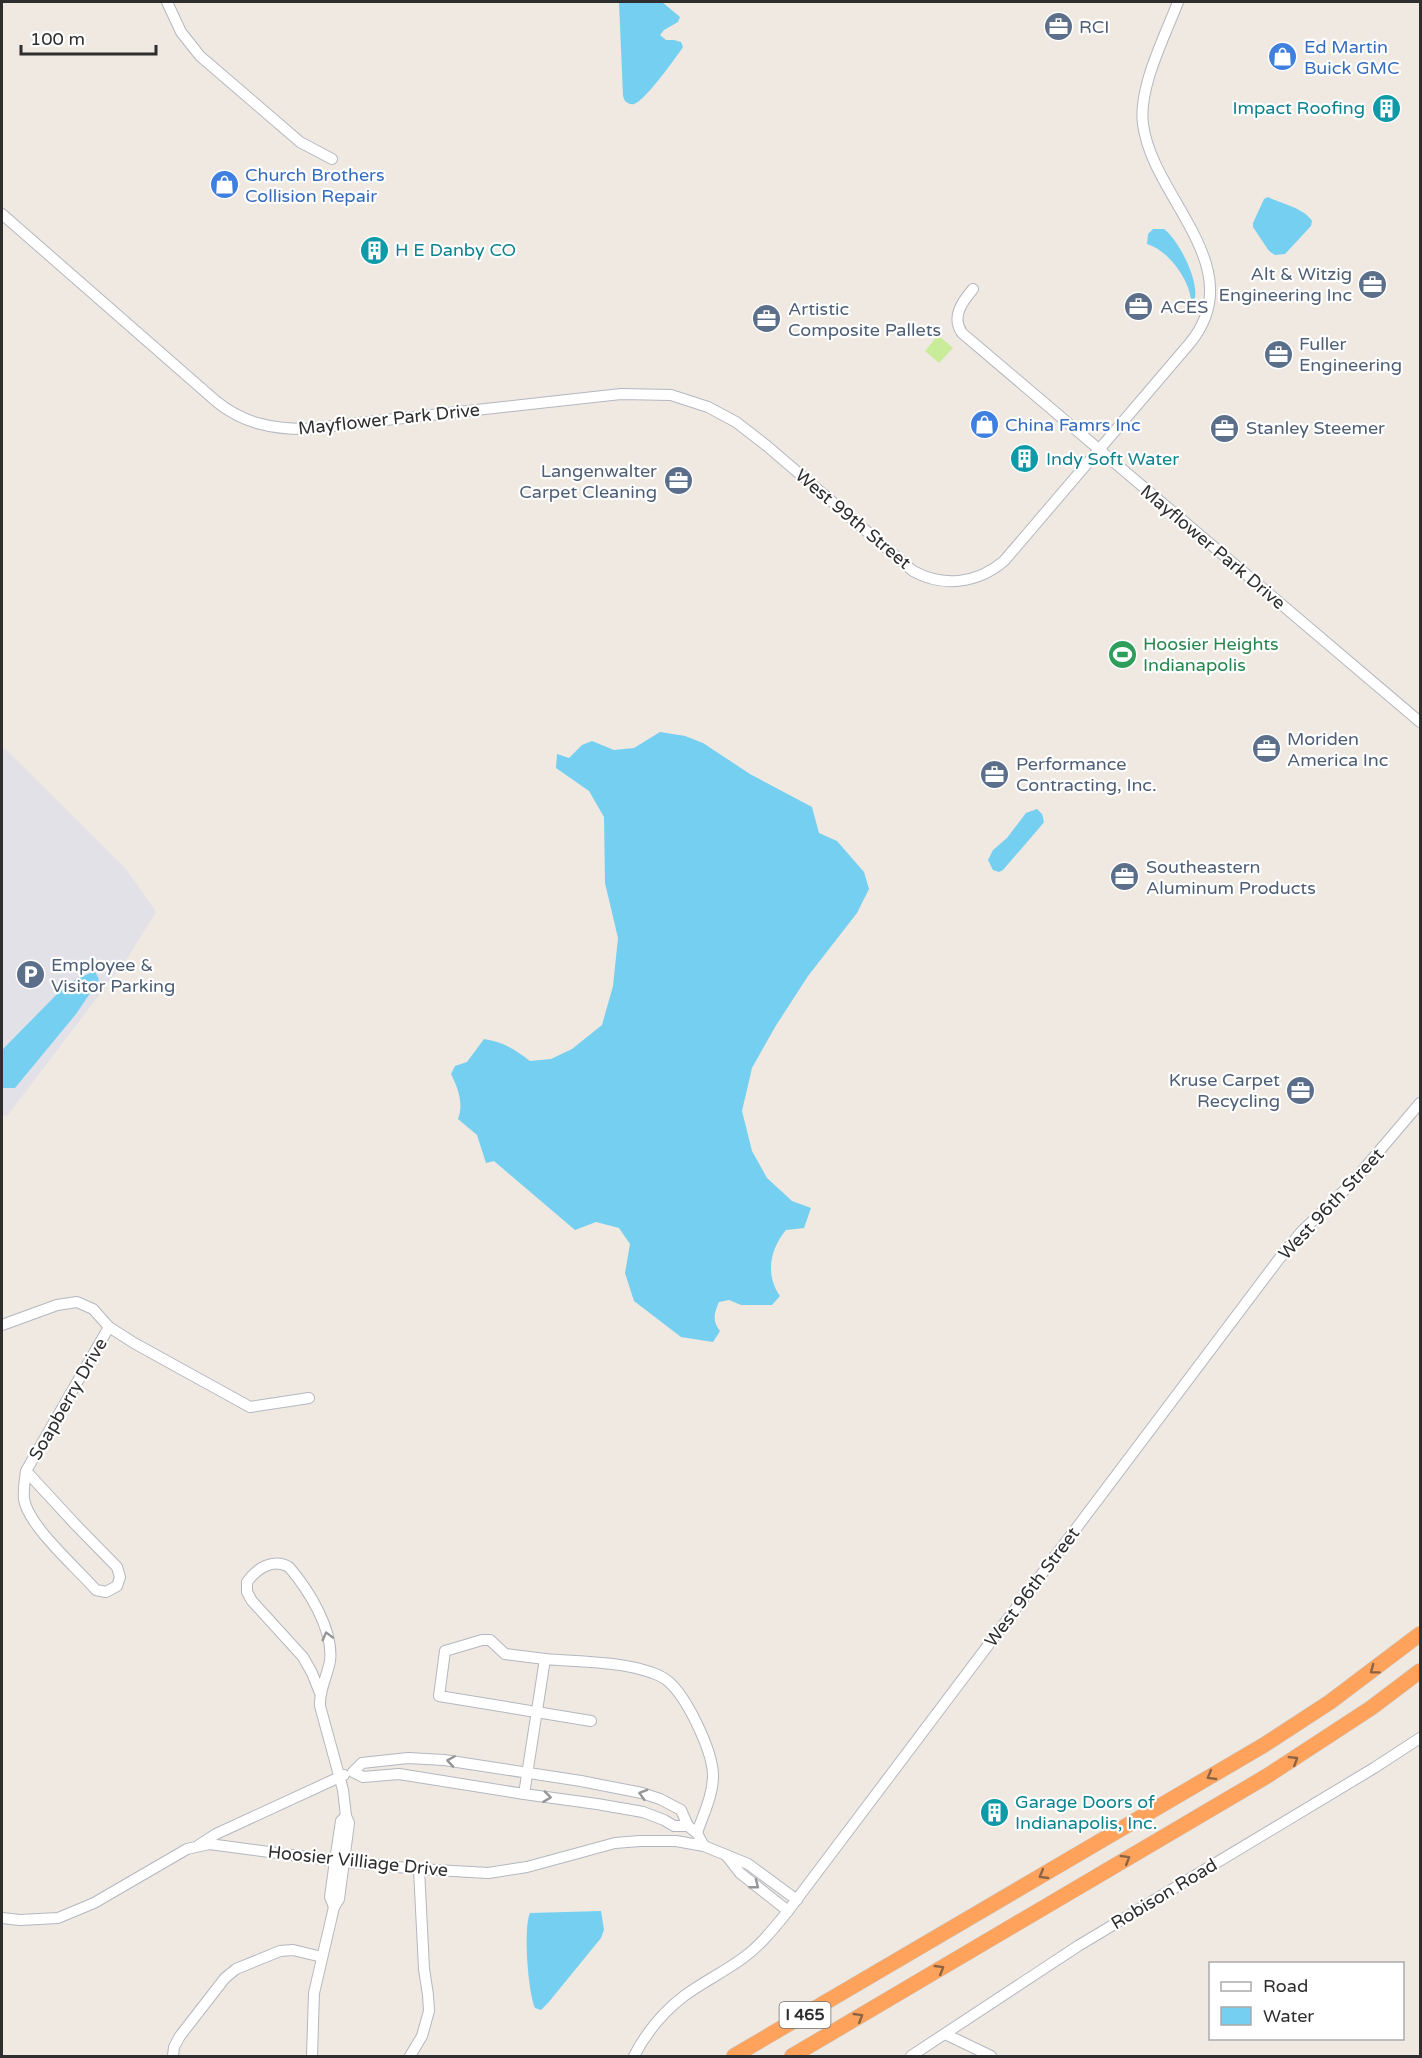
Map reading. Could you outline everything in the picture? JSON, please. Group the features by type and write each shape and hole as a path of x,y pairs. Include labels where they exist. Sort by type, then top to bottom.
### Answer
{"highway":[{"name":"I 465","path":"734,2056 1264,1745 1330,1702 1420,1634"},
{"name":"I 465","path":"792,2056 1267,1776 1349,1723 1420,1671"}],"street":[{"path":"167,2 181,32 200,56 300,142 332,159"},
{"name":"West 99th Street","path":"767,446 908,567 927,578 953,582 967,580 987,574 1004,561 1195,336 1204,321 1209,303 1210,278 1203,255 1155,160 1143,125 1143,97 1178,2"},
{"name":"Mayflower Park Drive","path":"2,214 217,402 239,416 262,425 305,429 621,394 671,395 708,407 736,422 767,446"},
{"name":"Mayflower Park Drive","path":"973,289 959,310 957,322 962,333 1420,722"},
{"name":"West 96th Street","path":"634,2056 640,2044 660,2018 683,1996 742,1959 765,1939 789,1911 1279,1259 1302,1231 1362,1172 1420,1103"},
{"path":"2,1325 67,1302 86,1305 109,1327 250,1407 309,1398"},
{"name":"Soapberry Drive","path":"27,1471 117,1567 120,1576 117,1586 106,1592 96,1590 32,1520 24,1500 27,1471 109,1327"},
{"path":"312,2056 313,2002 334,1907 339,1899 340,1861 349,1823 346,1816 344,1790 321,1712 320,1693 312,1673 303,1657 249,1597 248,1582 262,1568 276,1563 289,1567 321,1617 328,1638 330,1657 320,1693"},
{"path":"591,1720 439,1696 445,1651 482,1640 490,1640 505,1654 616,1664 654,1673 669,1681 683,1700 707,1745 713,1776 708,1803 692,1829"},
{"path":"524,1794 544,1659"},
{"name":"Robison Road","path":"911,2056 1087,1940 1420,1738"},
{"path":"197,1846 216,1834 339,1776 353,1772 362,1763 408,1758 444,1760 581,1780 642,1793 681,1810 704,1846"},
{"path":"353,1772 363,1777 399,1774 597,1804 643,1812 674,1826 692,1829"},
{"name":"Hoosier Villiage Drive","path":"2,1918 20,1920 58,1918 93,1903 176,1855 197,1846 221,1845 340,1861 488,1873 511,1871 615,1844 676,1841 704,1846 748,1864 797,1900"},
{"name":"Hoosier Villiage Drive","path":"726,1855 740,1873 789,1911"},
{"path":"410,2056 422,2036 429,2011 424,1969 419,1869"},
{"path":"173,2056 174,2047 180,2036 225,1978 236,1969 280,1950 293,1950 322,1957"},
{"path":"945,2034 991,2056"}],"shaded area":[{"path":"2,746 126,869 156,912 128,957 7,1116 2,1115"}],"green space":[{"path":"938,335 953,348 939,363 925,351"}],"water":[{"path":"619,2 662,2 680,17 678,22 660,35 666,40 681,42 683,47 652,88 633,104 625,101 623,96"},
{"path":"1268,197 1304,213 1312,221 1311,226 1285,254 1275,255 1269,251 1253,227 1264,199"},
{"path":"1153,229 1164,229 1182,252 1192,274 1194,301 1191,301 1187,284 1170,259 1163,252 1147,244 1148,234"},
{"path":"660,732 685,736 703,743 750,774 812,807 819,833 837,841 864,872 869,889 857,913 808,976 752,1068 742,1111 752,1151 767,1178 792,1201 811,1208 804,1228 786,1230 776,1245 771,1271 772,1280 780,1296 772,1305 741,1305 729,1300 719,1302 715,1317 720,1331 713,1342 681,1337 634,1301 625,1273 630,1244 619,1228 596,1222 575,1230 494,1161 486,1163 477,1135 458,1119 460,1102 451,1074 455,1066 467,1062 484,1039 509,1047 530,1061 551,1059 572,1049 602,1025 613,986 618,938 605,883 604,817 589,791 556,768 557,754 569,758 582,745 592,741 614,750 634,748"},
{"path":"1037,809 1042,814 1044,822 1003,870 999,872 993,870 988,860 993,850 1007,838 1026,813"},
{"path":"95,971 99,980 76,1014 15,1088 2,1088 2,1050 68,983"},
{"path":"601,1911 604,1930 601,1938 548,2003 541,2010 535,2008 527,1961 527,1932 530,1913"}],"place":[{"name":"RCI","path":"1058,27"},
{"name":"Ed Martin Buick GMC","path":"1283,57"},
{"name":"Impact Roofing","path":"1386,108"},
{"name":"Church Brothers Collision Repair","path":"224,185"},
{"name":"H E Danby CO","path":"374,250"},
{"name":"Alt & Witzig Engineering Inc","path":"1373,284"},
{"name":"ACES","path":"1139,307"},
{"name":"Artistic Composite Pallets","path":"767,319"},
{"name":"Fuller Engineering","path":"1278,354"},
{"name":"China Famrs Inc","path":"984,425"},
{"name":"Stanley Steemer","path":"1225,428"},
{"name":"Indy Soft Water","path":"1025,459"},
{"name":"Langenwalter Carpet Cleaning","path":"678,481"},
{"name":"Hoosier Heights Indianapolis","path":"1122,654"},
{"name":"Moriden America Inc","path":"1266,749"},
{"name":"Performance Contracting, Inc.","path":"995,774"},
{"name":"Southeastern Aluminum Products","path":"1125,877"},
{"name":"Employee & Visitor Parking","path":"30,975"},
{"name":"Kruse Carpet Recycling","path":"1301,1090"},
{"name":"Garage Doors of Indianapolis, Inc.","path":"994,1812"}]}
